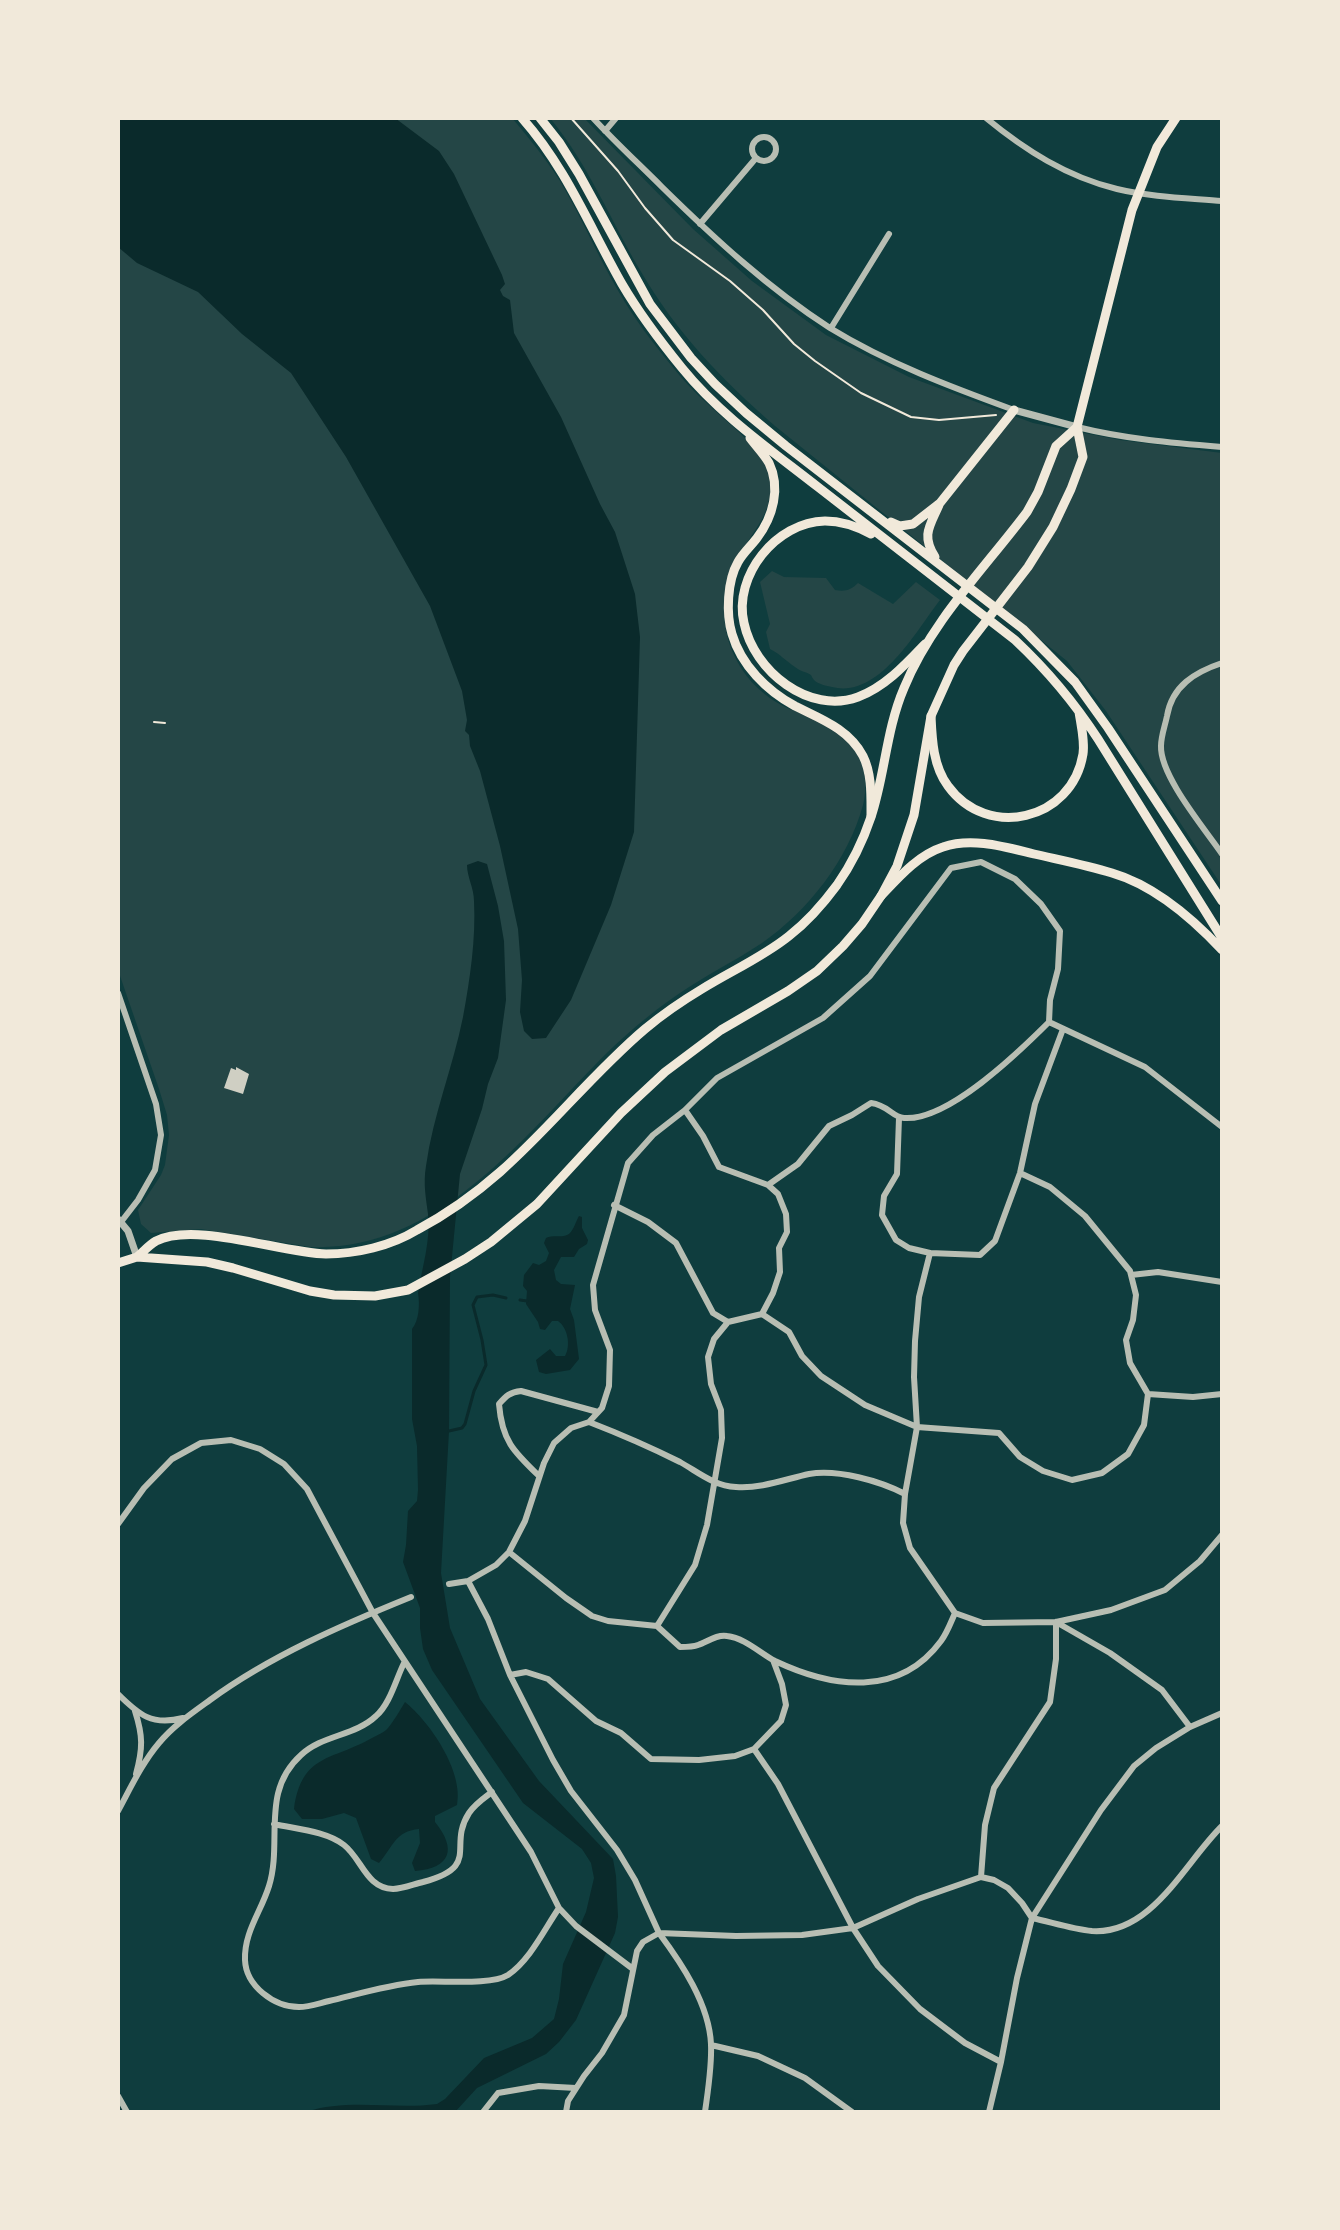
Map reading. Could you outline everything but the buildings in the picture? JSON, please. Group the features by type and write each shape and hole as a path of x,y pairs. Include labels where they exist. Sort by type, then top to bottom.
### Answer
{"main road":[{"path":"522,118 568,180 622,285 649,325 705,394 741,426 1015,640 1052,677 1078,708 1123,777 1222,938"},
{"path":"540,118 579,174 650,304 691,358 746,413 1023,629 1075,682 1222,901"},
{"path":"137,1257 207,1262 334,1295 375,1296 408,1290 491,1242 537,1204 621,1113 665,1072 721,1030 817,971 853,935 881,896 897,866 914,815 927,730 954,665 1028,567 1053,527 1071,489 1083,457 1077,427 1137,193 1157,147 1176,118"},
{"path":"880,518 900,526 919,521 940,503 1014,410"},
{"path":"741,426 768,463 774,480 774,496 767,524 738,562 734,573 729,604 732,634 739,652 763,683 794,705 842,731 855,744 870,776 871,816"},
{"path":"891,545 866,531 825,521 783,534 755,564 747,581 743,621 762,662 794,690 815,699 857,697 898,672 925,644 1027,512 1056,446 1077,427"},
{"path":"939,564 928,544 927,535 940,503"},
{"path":"118,1263 137,1257 157,1241 187,1235 324,1254 350,1252 415,1232 470,1196 528,1145 646,1028 691,995 780,942 815,913 855,856 871,816 889,733 902,692 925,644"},
{"path":"931,716 934,753 946,784 970,807 982,813 1013,818 1027,816 1052,805 1071,787 1084,753 1078,708"},
{"path":"881,896 931,851 960,843 984,844 1115,874 1160,897 1196,922 1222,950"}],"street":[{"path":"593,118 700,224 763,281 831,328 913,371 1014,410 1077,427 1155,441 1222,447"},
{"path":"605,131 616,118"},
{"path":"986,118 1019,145 1057,167 1116,189 1222,201"},
{"path":"700,224 756,158"},
{"path":"831,328 889,234"},
{"path":"1222,663 1195,674 1174,695 1168,708 1161,748 1169,776 1222,854"},
{"path":"449,1584 468,1581 496,1565 509,1552 525,1521 539,1476 554,1443 571,1428 589,1422 602,1408 609,1386 610,1350 595,1310 593,1285 628,1163 653,1135 685,1110 717,1078 823,1018 870,976 951,868 981,862 1015,879 1041,904 1060,931 1058,969 1050,1000 1049,1022 984,1080 942,1109 919,1118 899,1118 882,1104 871,1103 829,1126 798,1164 768,1185"},
{"path":"118,993 156,1104 161,1135 155,1170 138,1200 120,1221 128,1231 137,1257"},
{"path":"1049,1022 1145,1067 1222,1127"},
{"path":"899,1118 897,1174 884,1196 882,1215 896,1240 909,1248 930,1253 980,1255 995,1241 1020,1173 1035,1104 1063,1029"},
{"path":"685,1110 719,1167 768,1185 778,1194 786,1214 787,1232 779,1248 780,1272 762,1314"},
{"path":"657,1626 695,1565 707,1525 722,1438 721,1410 711,1384 708,1357 714,1339 728,1322 762,1314 789,1332 802,1356 821,1376 865,1405 917,1427 999,1433 1020,1457 1043,1471 1072,1480 1102,1473 1128,1454 1144,1425 1148,1394 1130,1363 1126,1340 1133,1320 1136,1295 1131,1275 1085,1216 1050,1187 1020,1173"},
{"path":"614,1205 648,1222 676,1243 713,1313 728,1322"},
{"path":"930,1253 919,1297 914,1377 917,1427 903,1523 910,1548 955,1613 983,1623 1056,1622 1111,1610 1165,1590 1200,1561 1222,1535"},
{"path":"1131,1275 1158,1272 1222,1282"},
{"path":"539,1476 514,1452 501,1424 499,1404 504,1397 521,1391 598,1412"},
{"path":"1148,1394 1193,1397 1222,1394"},
{"path":"589,1422 683,1463 715,1483 737,1488 813,1473 854,1476 905,1494"},
{"path":"118,1524 144,1488 172,1459 201,1443 231,1440 260,1449 284,1464 307,1489 373,1613 531,1852 559,1908 576,1926 633,1969"},
{"path":"509,1552 592,1616 608,1621 657,1626 680,1647 695,1647 726,1635 749,1644 773,1660 819,1679 853,1684 891,1678 920,1663 942,1640 955,1613"},
{"path":"468,1581 488,1619 510,1675 571,1791 617,1850 635,1880 659,1933 680,1961 695,1992 708,2026 711,2045 705,2112"},
{"path":"118,1811 159,1744 186,1717 243,1676 411,1597"},
{"path":"1056,1622 1110,1653 1162,1690 1190,1727"},
{"path":"981,1877 985,1825 994,1788 1050,1702 1056,1659 1056,1622"},
{"path":"510,1675 526,1672 548,1679 596,1721 621,1733 651,1759 699,1760 735,1756 754,1749 781,1721 786,1705 773,1660"},
{"path":"404,1663 377,1716 318,1743 301,1755 277,1792 270,1884 246,1938 245,1964 254,1985 273,2001 299,2007 414,1983 488,1981 506,1976 525,1958 559,1908"},
{"path":"118,1694 135,1711 148,1718 166,1722 186,1717"},
{"path":"134,1781 143,1749 135,1711"},
{"path":"989,2112 1032,1918 1101,1810 1134,1766 1190,1727 1222,1713"},
{"path":"754,1749 778,1784 853,1928 878,1966 920,2009 965,2043 1001,2062"},
{"path":"274,1824 326,1836 342,1843 353,1853 372,1881 395,1889 448,1874 457,1865 462,1829 468,1814 492,1792"},
{"path":"566,2112 568,2101 624,2015 637,1951 643,1942 659,1933 802,1935 853,1928 918,1899 981,1877 1008,1888 1032,1918 1093,1931 1125,1927 1152,1908 1222,1826"},
{"path":"711,2045 758,2056 805,2078 852,2112"},
{"path":"483,2112 498,2093 539,2086 576,2088"},
{"path":"118,2096 127,2112"}],"path":[{"path":"571,118 673,240 730,281 815,361 861,393 911,417 939,420 994,414"},
{"path":"154,722 165,723"}],"shaded area":[{"path":"118,118 512,118 560,181 612,280 644,330 684,381 744,437 765,466 769,477 769,500 733,568 724,605 729,643 738,662 752,682 769,698 837,732 854,749 863,769 863,805 847,845 824,883 795,916 762,943 657,1009 605,1055 503,1159 470,1188 396,1232 354,1244 310,1247 201,1229 151,1233 141,1224 138,1210 161,1175 169,1135 159,1089 118,970"},
{"path":"118,118 395,118 439,151 454,174 502,275 505,284 500,290 510,300 514,333 561,417 615,532 635,594 640,637 634,832 611,905 571,1000 546,1038 532,1039 524,1031 520,1012 522,980 518,929 500,846 480,771 465,731 467,720 462,691 430,606 346,457 291,373 242,334 198,292 137,263 118,247"},
{"path":"550,118 584,118 693,229 752,281 826,335 909,377 1033,423 1120,440 1222,453 1222,886 1106,711 1067,661 775,426 701,354 668,314 629,251 587,173"},
{"path":"772,571 784,577 826,578 839,591 848,590 858,583 893,604 916,582 940,600 895,660 880,673 865,683 849,688 832,687 816,681 770,649 766,632 770,624 760,582"},
{"path":"478,861 487,864 498,906 504,941 506,1000 498,1058 460,1174 450,1277 449,1431 441,1573 450,1628 480,1699 539,1781 613,1859 618,1917 615,1933 576,2020 559,2042 546,2054 477,2088 455,2112 306,2112 338,2106 437,2104 484,2058 532,2038 554,2019 563,1964 586,1912 594,1878 591,1863 582,1849 523,1803 432,1670 423,1649 420,1608 403,1562 408,1511 417,1501 418,1490 417,1446 412,1419 412,1329 418,1312 418,1293 428,1234 425,1173 433,1128 466,1003 474,915 474,896 467,865"},
{"path":"579,1216 582,1217 587,1244 574,1257 561,1257 554,1270 556,1280 561,1284 575,1285 570,1309 579,1359 570,1370 546,1374 539,1372 536,1360 550,1349 556,1356 565,1356 568,1337 558,1321 552,1321 545,1330 540,1329 526,1304 524,1275 533,1263 539,1265 546,1261 549,1253 544,1243 546,1238 568,1235"},
{"path":"405,1702 425,1722 443,1749 458,1792 457,1805 435,1816 435,1822 446,1841 447,1856 436,1866 415,1871 412,1863 420,1843 419,1829 399,1836 379,1863 371,1859 356,1818 344,1813 322,1819 302,1819 294,1809 298,1791 312,1768 385,1731"}],"waterway":[{"path":"449,1431 462,1428 465,1424 474,1391 486,1365 473,1305 477,1297 493,1295 506,1298"},
{"path":"520,1300 527,1301"}]}
